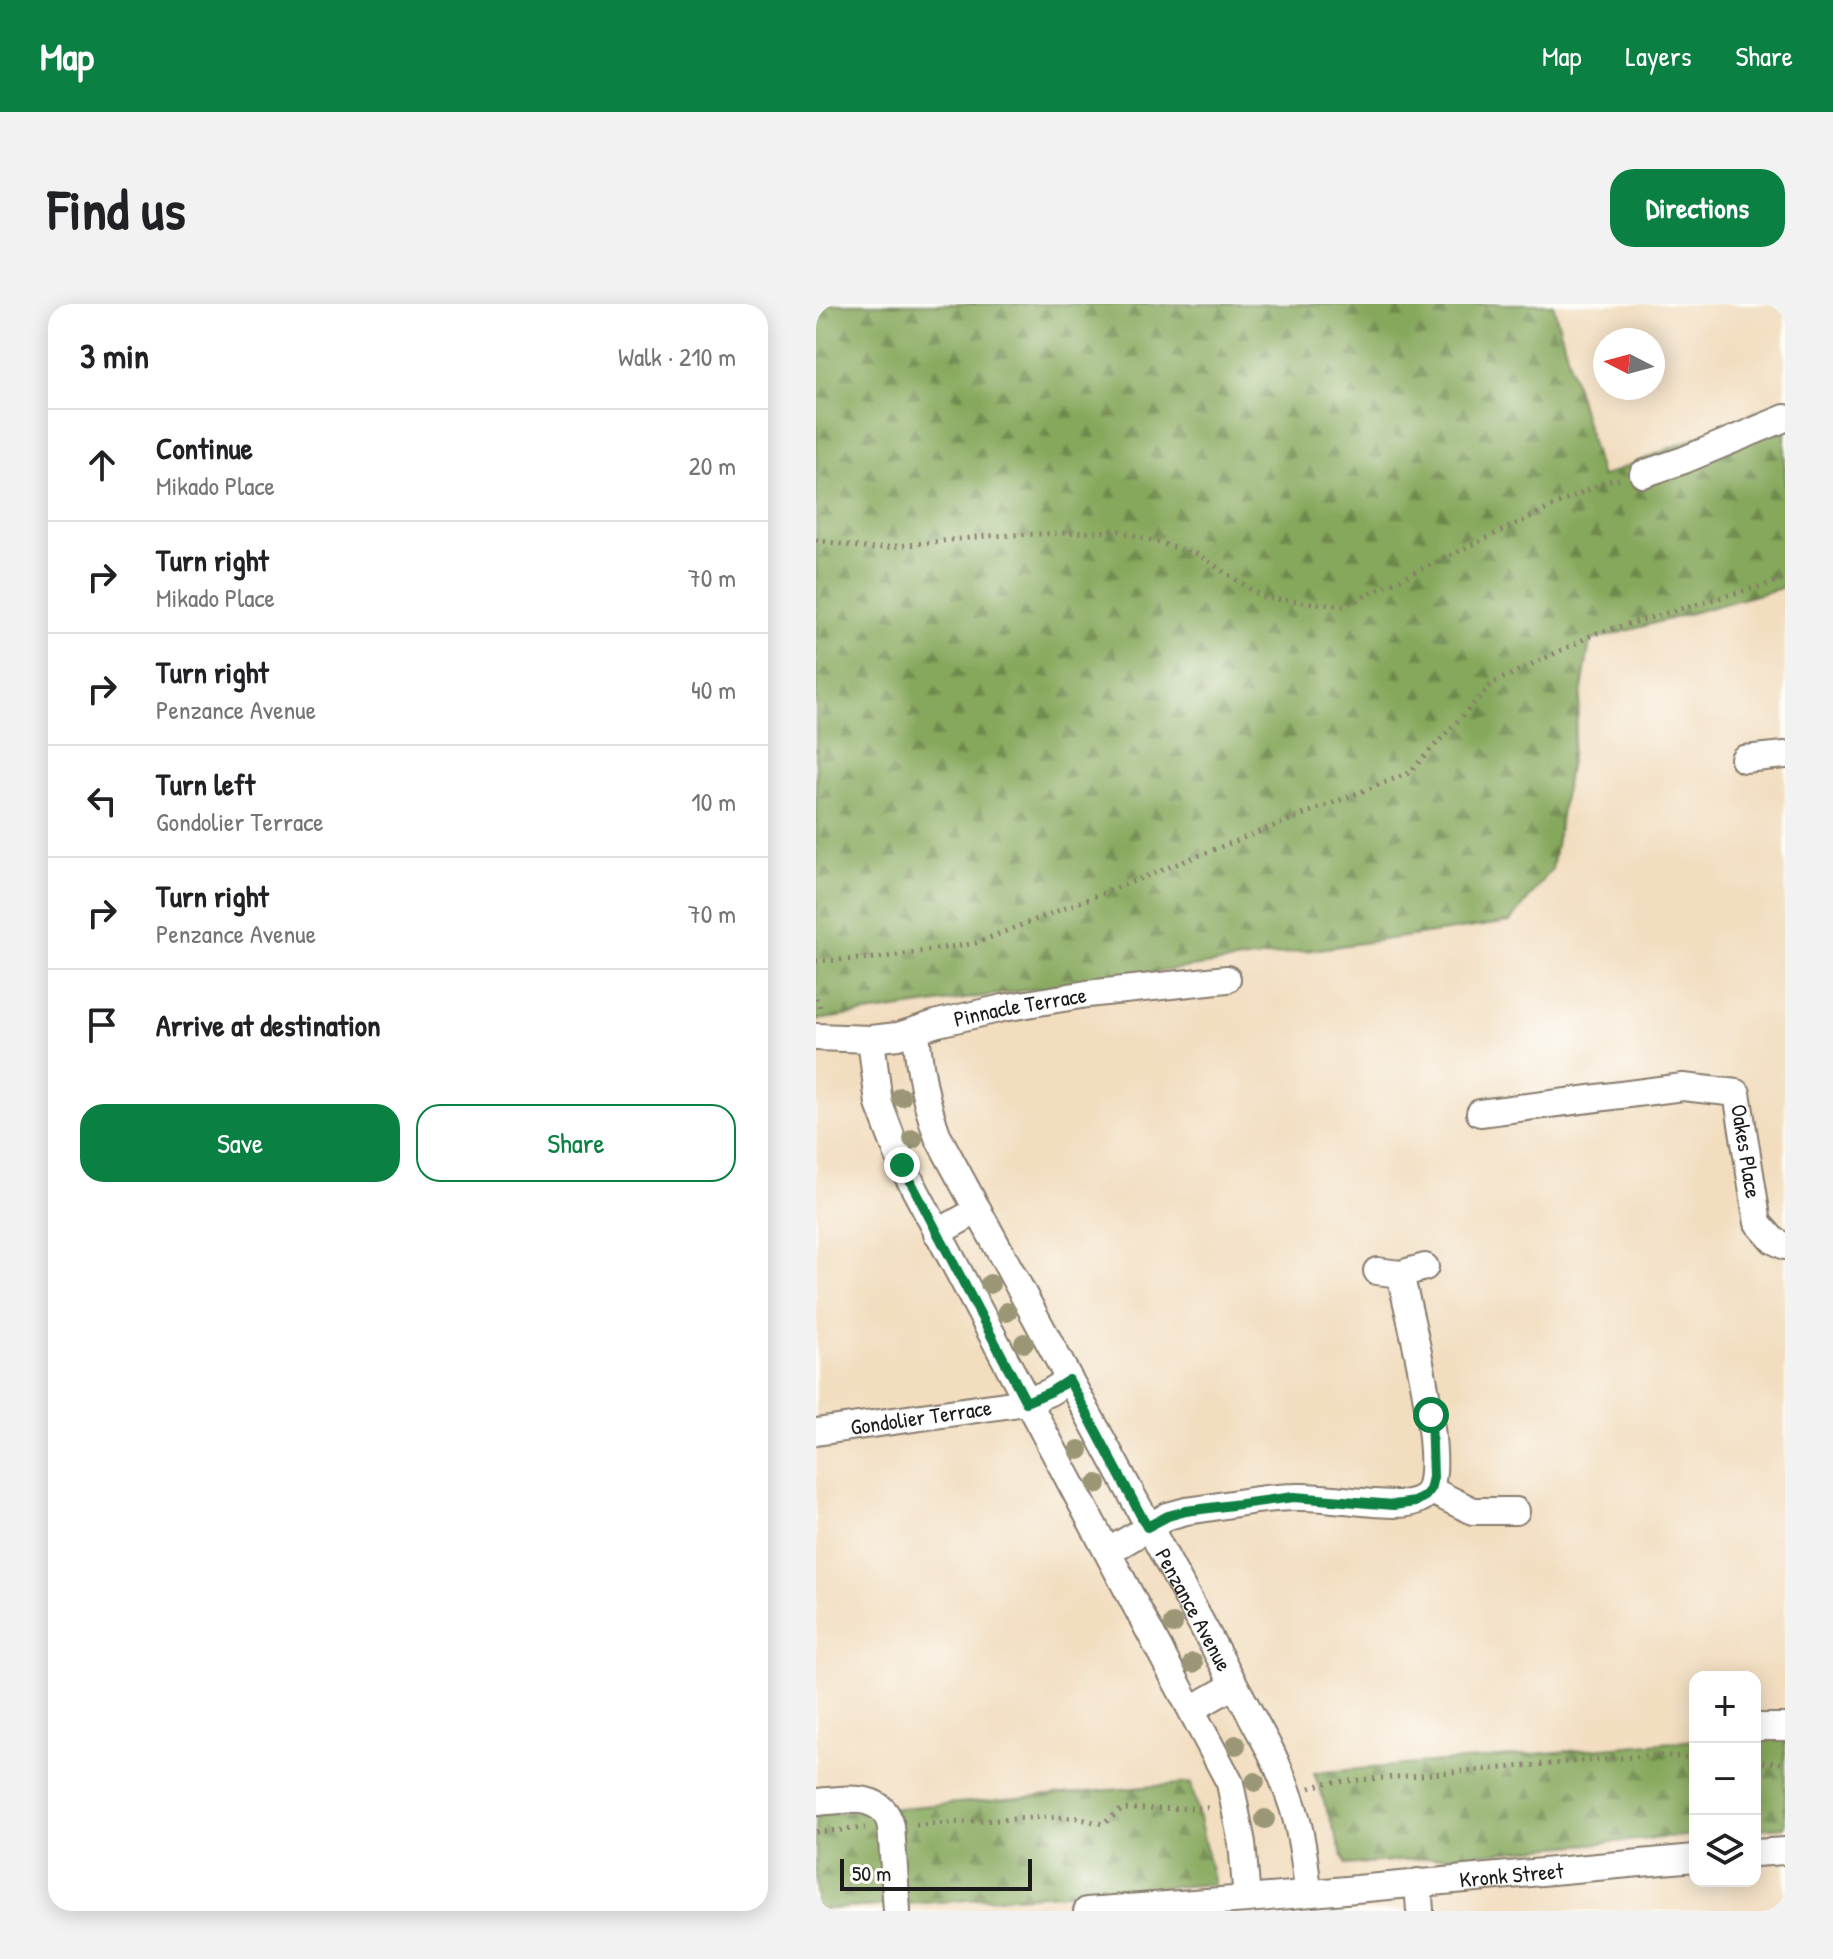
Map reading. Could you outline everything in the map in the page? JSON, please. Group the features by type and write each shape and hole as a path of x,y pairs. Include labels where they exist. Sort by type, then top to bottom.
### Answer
{"street":[{"path":"1643,474 1785,418"},
{"path":"1744,759 1785,755"},
{"name":"Pinnacle Terrace","path":"816,1037 871,1039 916,1031 978,1013 1087,994 1227,979"},
{"name":"Penzance Avenue","path":"916,1031 919,1071 938,1137 1291,1796 1299,1825 1308,1893"},
{"name":"Penzance Avenue","path":"871,1039 879,1104 890,1136 937,1233 1230,1783 1242,1843 1247,1899"},
{"name":"Oakes Place","path":"1480,1113 1683,1087 1737,1093 1758,1223 1773,1240 1785,1246"},
{"path":"937,1233 978,1210"},
{"path":"1109,1551 1168,1516 1186,1511 1294,1497 1394,1505 1415,1502 1425,1496 1433,1477 1431,1415 1401,1271"},
{"name":"Gondolier Terrace","path":"816,1432 1026,1402 1069,1380"},
{"path":"1430,1490 1473,1511 1516,1511"},
{"path":"1192,1709 1234,1685"},
{"path":"1761,1727 1785,1727"},
{"path":"816,1802 870,1802 888,1813 897,1911"},
{"path":"1761,1853 1785,1851"},
{"name":"Kronk Street","path":"1102,1911 1689,1859"},
{"path":"1418,1882 1420,1911"}],"path":[{"path":"816,540 871,549 986,536 1119,531 1197,554 1264,598 1344,606 1604,482 1643,474"},
{"path":"816,961 879,958 976,943 1409,773 1493,683 1597,633 1785,579"},
{"path":"1300,1794 1325,1783 1656,1755 1689,1758"},
{"path":"1761,1762 1785,1763"},
{"path":"914,1825 1046,1817 1077,1818 1103,1824 1122,1809 1225,1808"},
{"path":"816,1832 869,1828"}],"green space":[{"path":"816,304 1553,304 1601,477 1785,400 1785,587 1590,641 1552,869 1510,922 816,1020"},
{"path":"1785,1733 1785,1827 1761,1829 1761,1735"},
{"path":"1689,1741 1689,1836 1346,1865 1314,1773"},
{"path":"1191,1783 1214,1884 816,1910 816,1815"}],"route":[{"path":"902,1165 1026,1402 1069,1380 1147,1527 1186,1511 1294,1497 1394,1505 1415,1502 1430,1490 1433,1477 1431,1415"}]}
